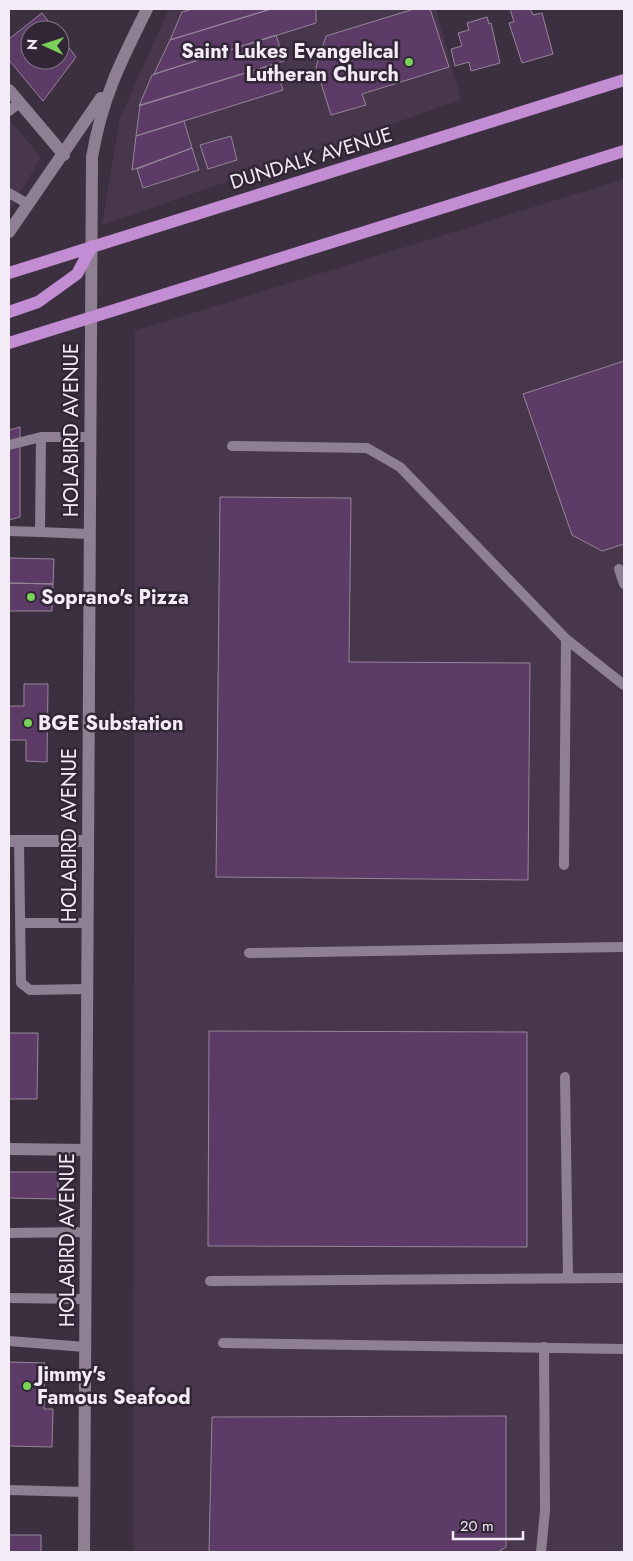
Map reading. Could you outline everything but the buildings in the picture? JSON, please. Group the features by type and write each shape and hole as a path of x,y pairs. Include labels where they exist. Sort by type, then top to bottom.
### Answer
{"main road":[{"name":"HOLABIRD AVENUE","path":"84,1552 92,157 98,123 111,83 147,9"},
{"name":"DUNDALK AVENUE","path":"9,273 624,80"},
{"path":"9,232 64,155 111,83"},
{"path":"9,90 64,155"},
{"path":"9,342 624,151"},
{"path":"9,312 38,302 78,274 92,246"},
{"path":"14,841 88,841"},
{"path":"9,1149 86,1150"}],"lane":[{"path":"9,111 19,103"},
{"path":"9,193 28,204"},
{"path":"40,532 41,437"},
{"path":"9,445 41,437 90,437"},
{"path":"232,446 367,448 400,467 566,639 624,685"},
{"path":"9,531 89,534"},
{"path":"619,569 624,584"},
{"path":"564,865 566,639"},
{"path":"14,841 20,924 21,983 30,990 87,989"},
{"path":"20,924 87,923"},
{"path":"249,953 624,947"},
{"path":"566,1078 568,1278"},
{"path":"9,1232 86,1232"},
{"path":"210,1281 624,1278"},
{"path":"9,1298 85,1299"},
{"path":"9,1341 85,1347"},
{"path":"223,1343 624,1349"},
{"path":"541,1552 545,1510 544,1347"},
{"path":"9,1490 84,1492"}],"shaded area":[{"path":"169,9 436,9 461,100 102,225 120,118"},
{"path":"9,119 41,157 9,212"},
{"path":"624,179 624,1552 133,1552 135,331"}],"place":[{"name":"Saint Lukes Evangelical Lutheran Church","path":"409,62"},
{"name":"Soprano's Pizza","path":"31,597"},
{"name":"BGE Substation","path":"28,723"},
{"name":"Jimmy's Famous Seafood","path":"27,1386"}]}
